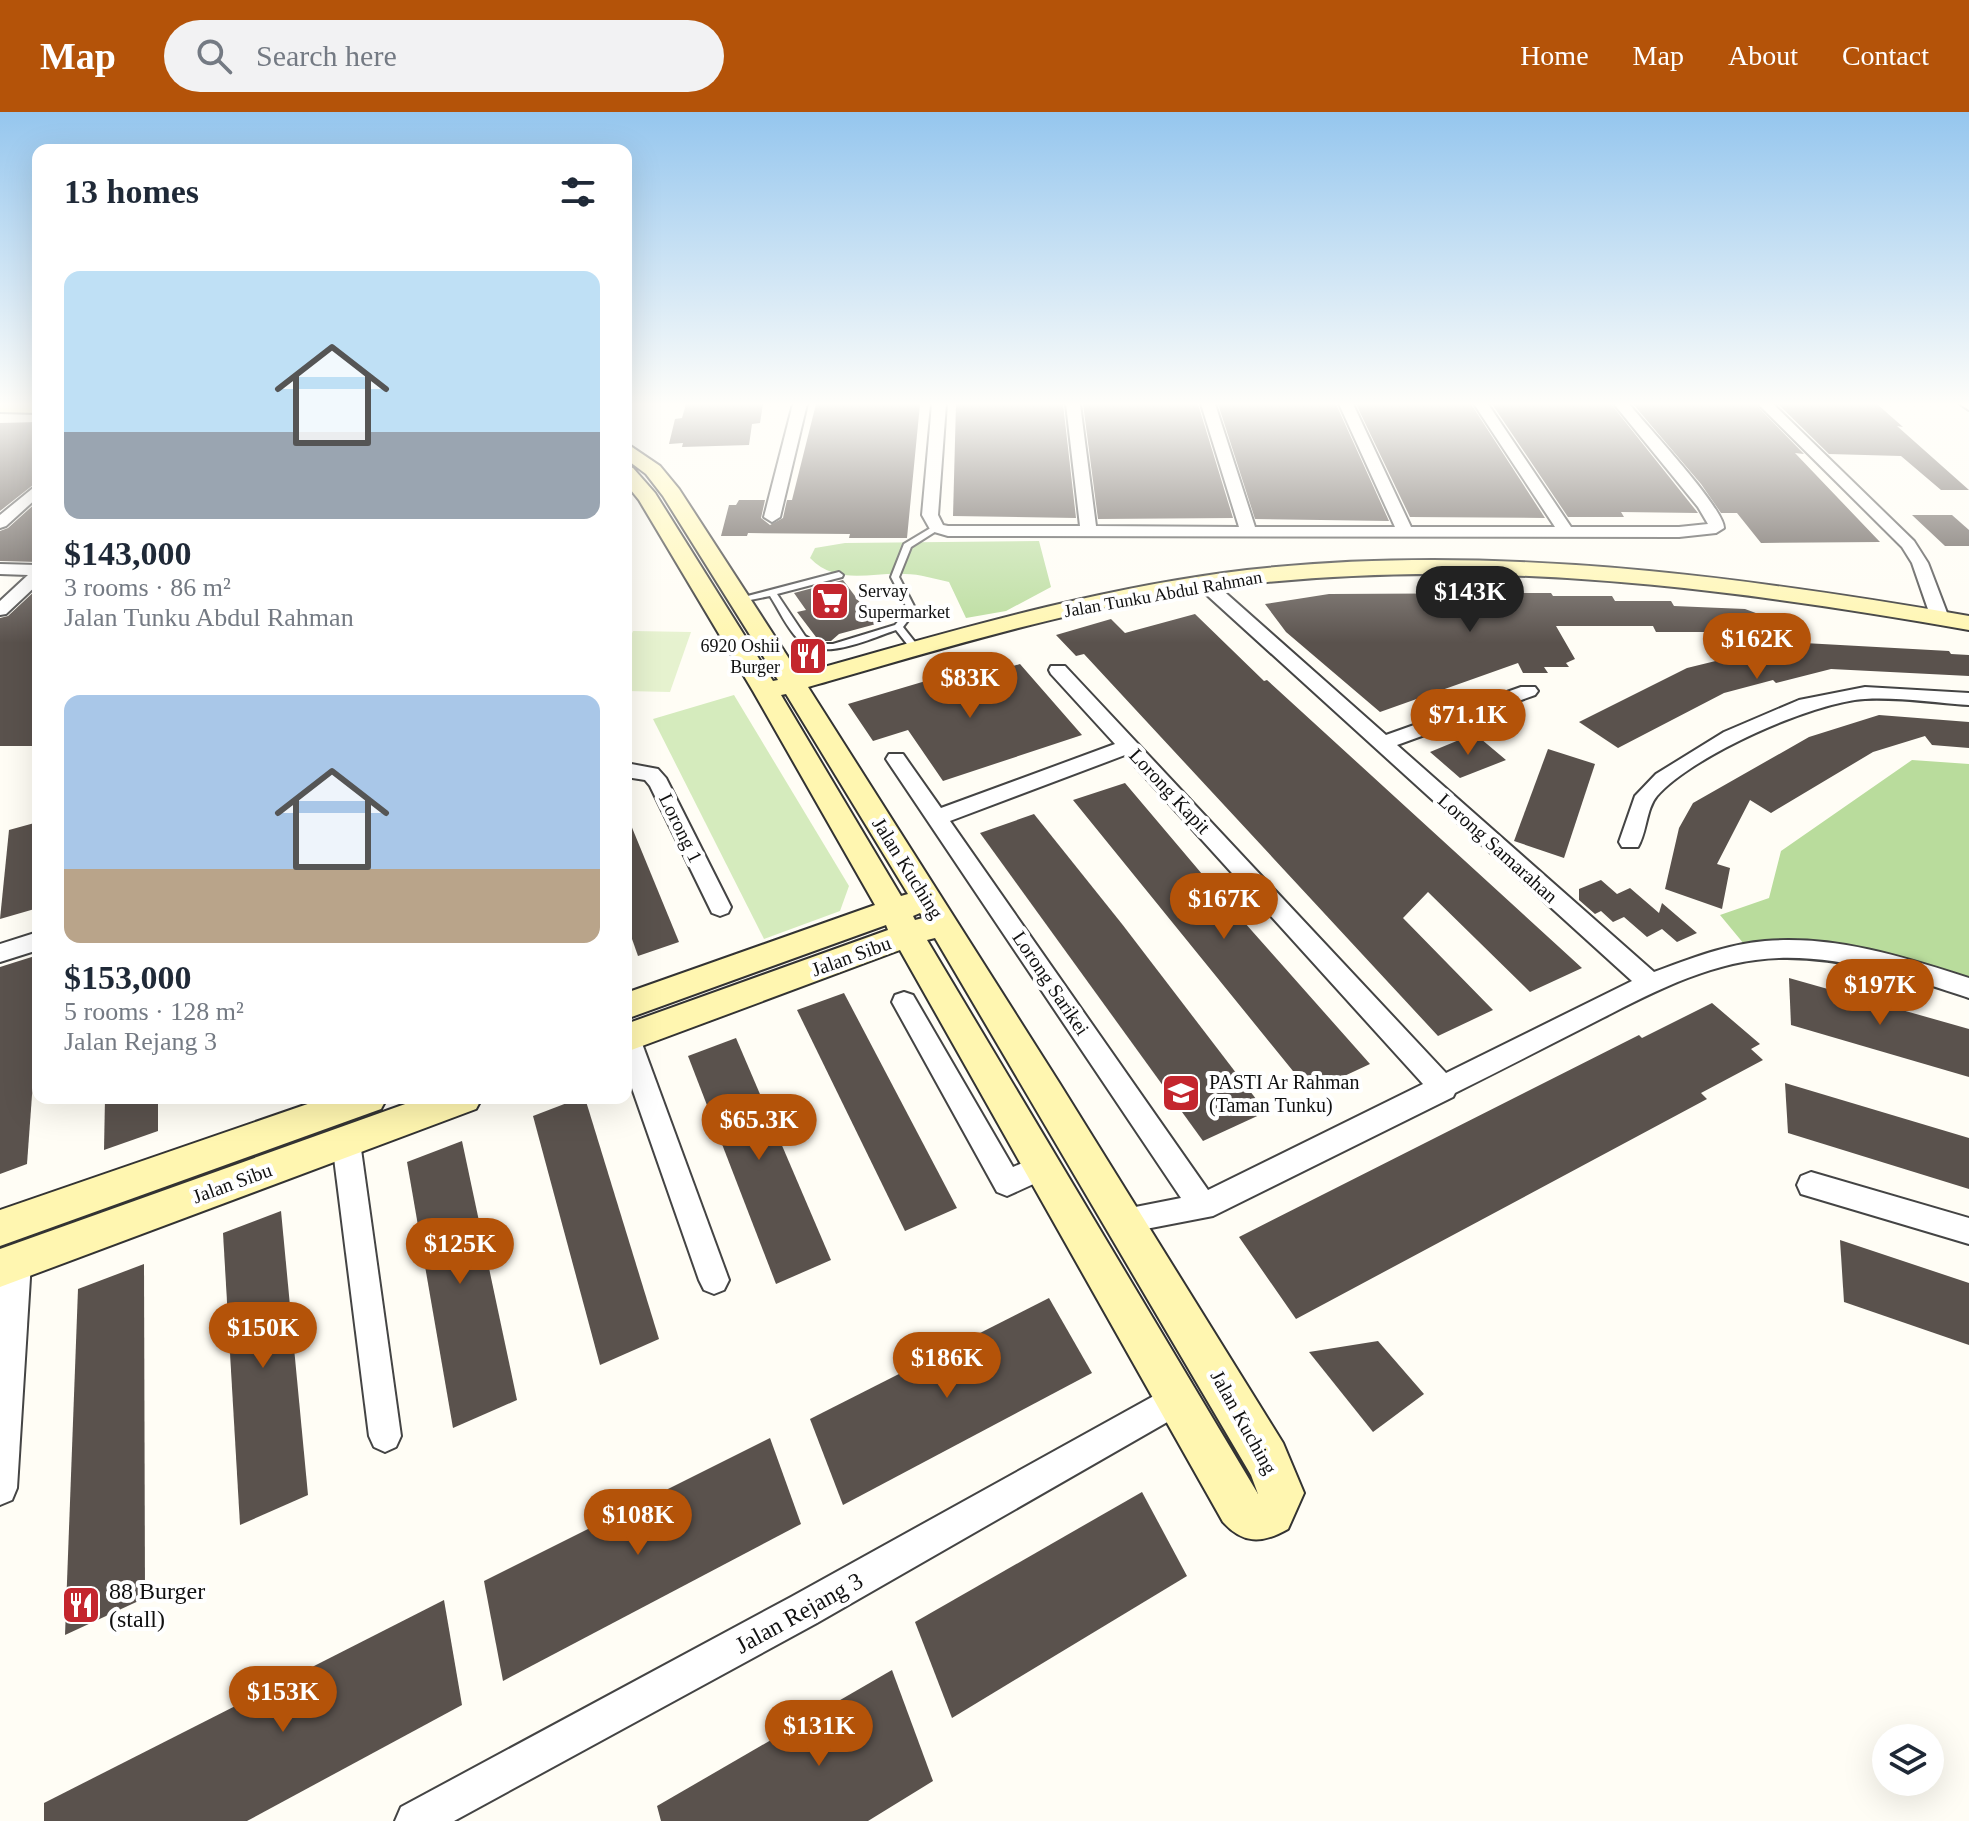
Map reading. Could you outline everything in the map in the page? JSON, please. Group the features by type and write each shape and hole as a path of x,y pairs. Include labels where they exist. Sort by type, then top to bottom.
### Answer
{"street":[{"name":"Jalan Kuching","path":"636,484 648,497 766,691 917,917 1125,1220 1267,1459 1282,1493 1277,1510 1265,1518 1251,1519 1239,1506 1043,1166 917,917 814,716 664,484"},
{"path":"772,517 780,484"},
{"path":"933,484 930,515 937,528 948,531 1679,532 1716,528 1716,520 1687,484"},
{"path":"1083,484 1089,532"},
{"path":"1233,484 1248,531"},
{"path":"1383,484 1405,531"},
{"path":"1534,484 1566,531"},
{"path":"1846,484 1908,544 1927,581 1940,618"},
{"path":"0,523 32,494"},
{"name":"Jalan Tunku Abdul Rahman","path":"766,691 1086,605 1204,583 1337,569 1476,565 1577,569 1708,581 1969,623"},
{"path":"0,569 32,572"},
{"path":"0,610 32,579"},
{"name":"Lorong Samarahan","path":"1204,583 1650,983"},
{"path":"775,653 808,665 848,669"},
{"path":"814,716 822,692 848,669"},
{"name":"Lorong Kapit","path":"1058,670 1444,1089"},
{"path":"1381,744 1528,691"},
{"path":"1630,842 1645,796 1663,779 1731,737 1806,704 1865,693 1969,699"},
{"path":"938,817 1129,746"},
{"name":"Lorong Sarikei","path":"896,759 1203,1207"},
{"name":"Lorong 1","path":"632,771 651,774 659,783 720,907"},
{"name":"Jalan Sibu","path":"632,1004 917,917"},
{"name":"Jalan Sibu","path":"632,1036 917,917"},
{"path":"0,953 32,943"},
{"path":"1125,1220 1203,1207 1444,1089 1650,983 1710,961 1780,949 1892,964 1969,988"},
{"path":"904,1002 1007,1183 1043,1166"},
{"path":"632,1054 714,1280"},
{"name":"Jalan Sibu","path":"8,1265 258,1156 358,1104"},
{"name":"Jalan Sibu","path":"0,1228 258,1156 346,1142 448,1104"},
{"path":"346,1142 385,1436"},
{"path":"1811,1185 1969,1231"},
{"path":"0,1488 8,1265"},
{"name":"Jalan Rejang 3","path":"415,1821 804,1610 1179,1398"}],"lane":[{"path":"772,593 802,638 816,647 834,647 898,627 912,610 895,577 907,546 937,528"},
{"path":"740,599 839,575"},
{"path":"898,627 917,651"}],"green space":[{"path":"1039,541 1051,587 1006,611 966,618 949,582 911,574 843,575 820,567 810,558 815,548 845,543"},
{"path":"691,632 670,692 632,691 632,633"},
{"path":"734,695 849,886 840,911 764,939 653,719"},
{"path":"1912,760 1969,764 1969,978 1915,960 1800,939 1744,944 1720,915 1769,898 1781,851"}],"building":[{"path":"0,484 32,484 32,486 0,511"},
{"path":"796,484 912,484 907,538 849,538 850,534 748,533 747,536 721,536 729,505 736,505 739,500 765,500 761,518 770,525 783,518 787,500 792,500"},
{"path":"954,484 1072,484 1076,518 953,516"},
{"path":"1093,484 1222,484 1233,518 1098,519"},
{"path":"1244,484 1372,484 1389,521 1255,519"},
{"path":"1394,484 1523,484 1545,518 1410,517"},
{"path":"1546,484 1675,484 1698,513 1621,512 1624,517 1568,517"},
{"path":"1701,484 1824,484 1880,542 1761,543 1737,513 1721,513"},
{"path":"1934,484 1962,484 1969,490 1941,490"},
{"path":"32,506 32,562 0,561 0,531 8,528"},
{"path":"1912,515 1952,515 1969,530 1969,546 1945,546"},
{"name":"Servay Supermarket","path":"843,580 876,624 839,634 831,641 819,641 797,612 806,610 794,593"},
{"path":"1551,593 1553,596 1612,596 1615,601 1671,601 1674,606 1745,609 1802,630 1656,632 1653,626 1556,626 1575,659 1566,663 1569,667 1544,667 1548,673 1523,673 1518,663 1380,712 1286,632 1265,604 1329,594"},
{"path":"32,594 32,746 0,746 0,618 8,616"},
{"path":"1195,614 1264,681 1267,680 1582,968 1530,992 1428,892 1403,918 1493,1010 1438,1036 1084,654 1076,656 1056,635 1111,619 1125,633"},
{"path":"1802,640 1804,643 1949,651 1951,654 1969,655 1969,676 1831,669 1776,683 1773,680 1724,693 1618,748 1579,722 1687,668"},
{"path":"1020,664 1082,735 943,781 908,730 873,741 848,704 929,680 935,689"},
{"path":"1879,715 1969,722 1969,748 1932,745 1925,736 1873,752 1771,813 1750,800 1717,864 1730,868 1722,909 1665,889 1679,828 1693,803 1809,737"},
{"path":"1481,739 1506,760 1460,778 1430,752 1459,740 1465,745"},
{"path":"1548,749 1595,764 1564,858 1514,841"},
{"path":"1125,783 1370,1064 1310,1092 1073,800"},
{"path":"1034,814 1266,1112 1203,1141 980,833"},
{"path":"32,824 32,910 0,919 9,830"},
{"path":"632,828 679,942 638,956 632,939"},
{"path":"1601,880 1617,894 1630,888 1659,913 1662,903 1697,933 1677,942 1662,929 1647,937 1624,917 1613,922 1601,911 1595,914 1579,900 1579,889"},
{"path":"32,957 32,1095 27,1164 0,1174 0,967"},
{"path":"1789,978 1969,1029 1969,1077 1791,1025"},
{"path":"844,993 957,1208 905,1231 797,1010"},
{"path":"1712,1003 1760,1044 1751,1049 1763,1060 1701,1093 1707,1099 1296,1319 1239,1237 1639,1035 1642,1038"},
{"path":"736,1038 831,1260 776,1284 688,1056"},
{"path":"1785,1083 1969,1138 1969,1189 1788,1133"},
{"path":"105,1104 158,1104 158,1131 104,1150"},
{"path":"564,1104 587,1104 659,1339 600,1365 533,1116"},
{"path":"462,1141 517,1400 453,1428 407,1162"},
{"path":"281,1211 308,1495 240,1525 223,1233"},
{"path":"1840,1240 1969,1283 1969,1345 1844,1302"},
{"path":"144,1264 145,1598 65,1635 78,1289"},
{"path":"1049,1298 1092,1373 843,1505 810,1419"},
{"path":"1378,1341 1424,1394 1373,1432 1309,1352"},
{"path":"770,1438 801,1524 503,1681 484,1581"},
{"path":"1142,1492 1187,1576 952,1718 915,1622"},
{"path":"444,1600 462,1705 247,1821 44,1821 44,1803"},
{"path":"892,1670 933,1781 868,1821 661,1821 657,1806"}],"place":[{"name":"Servay Supermarket","path":"830,601"},
{"name":"6920 Oshii Burger","path":"808,656"},
{"name":"PASTI Ar Rahman (Taman Tunku)","path":"1181,1093"},
{"name":"88 Burger (stall)","path":"81,1605"}]}
